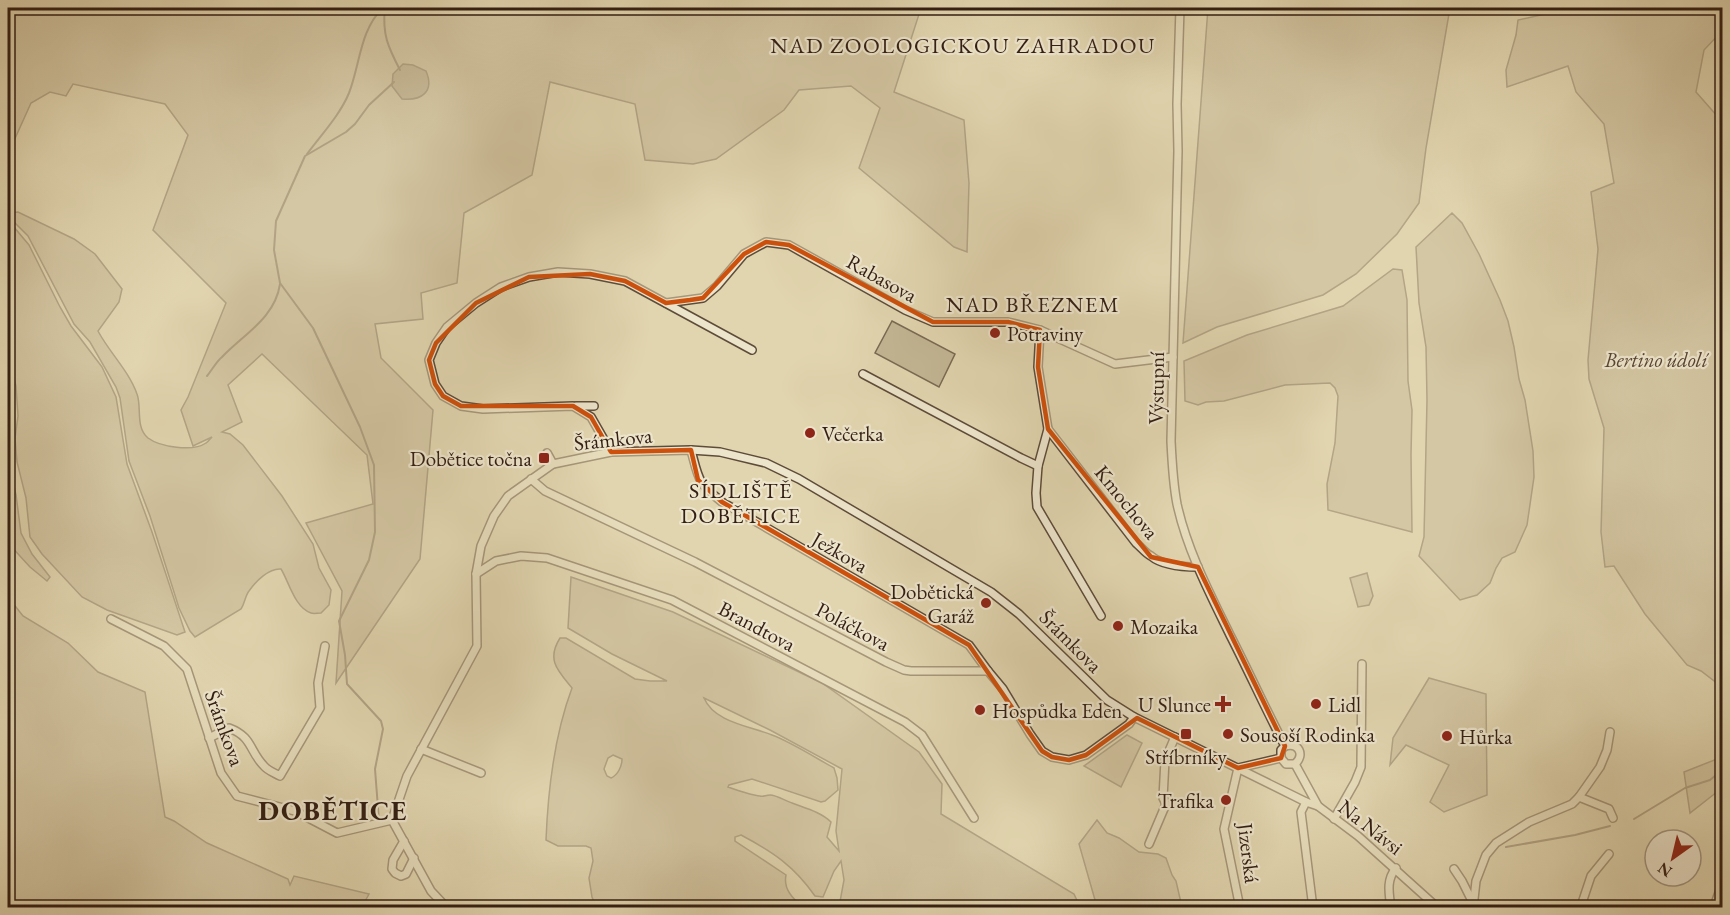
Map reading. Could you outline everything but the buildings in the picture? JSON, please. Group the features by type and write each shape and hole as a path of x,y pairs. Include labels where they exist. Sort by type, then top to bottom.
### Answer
{"street":[{"name":"Výstupní","path":"1180,8 1172,471 1177,505 1198,567 1285,746"},
{"name":"Rabasova","path":"666,303 703,298 717,286 744,254 766,242 789,245 904,310 933,322 1008,322 1040,330 1115,364 1173,357"},
{"path":"594,406 483,409 461,406 443,396 435,384 429,360 436,343 447,327 476,303 501,287 529,277 558,272 590,274 624,281 752,350"},
{"name":"Kmochova","path":"1040,330 1038,367 1048,429 1038,466 1037,507 1101,616"},
{"path":"863,374 1038,466"},
{"path":"573,406 591,417 611,452"},
{"name":"Kmochova","path":"1048,429 1136,543 1151,557 1185,567 1198,567"},
{"name":"Šrámkova","path":"111,619 164,646 187,669 221,773 237,796 295,811 337,833 392,820 407,776 477,646 476,574 481,546 494,516 508,496 552,464 611,452 691,450 720,452 766,463 799,479 991,592 1019,614 1107,700 1134,717 1318,806"},
{"name":"Ježkova","path":"691,450 698,480 722,502 969,645 988,671"},
{"path":"547,453 552,464"},
{"name":"Poláčkova","path":"531,479 545,491 696,561 904,670 988,671"},
{"name":"Brandtova","path":"476,574 496,561 521,556 547,558 672,600 905,722 922,735 974,818"},
{"path":"209,738 229,728 238,731 246,739 264,767 280,776 320,708 318,683 325,646"},
{"path":"1334,819 1356,782 1361,767 1362,664"},
{"path":"988,671 1003,689 1042,751 1052,757 1069,760 1086,755 1129,724 1134,717"},
{"path":"1473,906 1476,881 1486,855 1496,843 1529,822 1572,804 1600,766 1608,750 1610,732"},
{"path":"1149,844 1166,804 1163,798 1165,760 1175,737"},
{"path":"1293,745 1298,748 1300,757 1295,764 1286,764 1281,758 1281,750 1285,746 1293,745"},
{"path":"421,749 481,773"},
{"path":"1238,768 1281,758"},
{"name":"Na Návsi","path":"1295,764 1318,806 1396,868 1438,908"},
{"name":"Jizerská","path":"1238,768 1224,829 1240,908"},
{"path":"1579,797 1609,809 1613,818"},
{"path":"1306,802 1301,812 1313,908"},
{"path":"392,820 431,891 447,908"},
{"path":"404,841 393,860 392,869 401,876 406,874 414,858"},
{"path":"1577,908 1582,903 1591,876 1609,854"},
{"path":"1391,908 1388,886 1390,877 1396,868"},
{"path":"1454,869 1473,906"},
{"path":"1715,904 1722,884"}],"highlighted area":[{"path":"766,242 789,245 933,322 1008,322 1040,330 1038,367 1048,429 1151,557 1198,567 1285,746 1281,758 1238,768 1137,718 1086,755 1069,760 1052,757 1042,751 969,645 722,502 698,480 691,450 611,452 591,417 573,406 461,406 443,396 435,384 429,360 436,343 476,303 529,277 590,274 625,281 666,303 690,300 703,298 744,254"}],"green space":[{"path":"8,8 931,8 920,11 894,92 964,120 969,183 967,252 954,247 859,168 880,108 851,86 799,90 784,110 716,159 693,164 645,160 635,104 550,82 532,175 464,213 457,283 421,293 423,319 375,324 381,358 433,410 420,559 336,683 342,591 306,523 373,504 367,455 262,354 228,385 242,422 222,432 230,434 243,445 282,496 313,544 319,568 331,590 329,605 321,613 311,613 301,606 281,569 276,569 263,576 252,587 241,609 195,637 179,608 150,516 129,461 120,398 116,387 90,342 74,324 28,236 8,216 8,213 18,212 74,239 95,254 122,289 119,302 98,331 124,369 137,394 140,423 144,433 153,441 168,446 185,448 200,446 212,437 193,446 181,410 226,303 153,230 188,135 165,104 73,84 66,96 50,92 31,103 8,154"},
{"path":"1208,8 1450,8 1419,203 1397,234 1356,274 1323,295 1217,327 1183,343"},
{"name":"Bertino údolí","path":"1572,8 1722,8 1722,31 1704,50 1696,92 1718,117 1722,117 1722,687 1701,671 1687,665 1645,614 1614,566 1605,567 1601,532 1604,428 1589,379 1588,360 1598,249 1591,192 1614,183 1604,124 1576,92 1568,66 1507,87 1506,70 1518,20"},
{"path":"1452,213 1462,223 1479,254 1508,321 1525,400 1533,451 1534,477 1527,525 1515,552 1502,558 1490,583 1477,595 1460,600 1419,556 1424,537 1427,400 1426,347 1419,303 1416,247"},
{"path":"8,220 29,245 60,307 71,326 102,367 116,397 127,464 185,632 177,635 107,610 82,597 42,554 30,537 26,498 17,462 16,386 8,363"},
{"path":"1393,269 1402,270 1407,300 1408,381 1412,410 1412,532 1328,510 1327,484 1335,443 1338,396 1330,383 1285,385 1224,401 1198,405 1185,401 1184,361 1247,335 1343,306"},
{"path":"892,321 955,354 939,387 875,353"},
{"path":"8,448 21,533 32,554 50,577 47,581 30,567 8,543"},
{"path":"1367,573 1373,596 1369,605 1358,607 1350,578"},
{"path":"571,577 673,612 822,683 919,752 942,784 941,814 1074,894 1080,907 839,907 844,880 841,861 823,897 815,896 799,876 782,861 741,835 735,837 735,841 786,875 787,889 803,907 596,907 589,878 593,861 591,848 558,846 546,840 553,763 572,688 558,671 554,659 556,646 560,638 566,638 635,679 667,681 612,654 568,628","holes":["704,698 842,769 836,831 839,851 827,837 831,822 823,816 775,796 757,796 728,787 752,779 821,802 838,790 834,768 780,738 724,718 716,713","613,755 622,759 622,762 618,773 611,778 607,776 604,769 608,758"]},
{"path":"8,597 23,616 68,643 98,672 145,692 165,817 207,843 288,879 290,885 294,876 369,894 364,903 375,902 381,907 8,907"},
{"path":"1429,678 1486,694 1487,795 1444,812 1430,802 1449,765 1406,745 1390,765 1393,738"},
{"path":"1127,735 1142,743 1121,787 1084,766"},
{"path":"1722,757 1722,788 1690,813 1684,772"},
{"path":"1097,820 1107,833 1119,838 1139,852 1158,854 1166,858 1176,881 1182,907 1097,907 1079,844"}],"shaded area":[{"path":"403,64 413,65 426,71 429,85 420,97 402,99 392,86 393,74"}],"waterway":[{"path":"307,154 345,101 353,82 365,37 375,17 383,8"},
{"path":"385,8 384,25 387,40 400,70"},
{"path":"379,821 375,769 383,729 381,721 347,684 339,621 369,560 375,532 374,465 360,427 313,328 280,283 274,250 276,221 305,156 346,132 369,105 394,82"},
{"path":"207,376 220,359 265,316 272,307 280,284"},
{"path":"1722,380 1722,403"},
{"path":"1722,433 1720,447 1722,470"},
{"path":"1722,485 1722,500"},
{"path":"1634,819 1685,788 1710,780 1722,770"},
{"path":"1506,847 1575,835 1610,826"}],"place":[{"name":"Potraviny","path":"995,333"},
{"name":"Večerka","path":"810,433"},
{"name":"Dobětice točna","path":"544,458"},
{"name":"Dobětická Garáž","path":"986,603"},
{"name":"Mozaika","path":"1118,626"},
{"name":"U Slunce","path":"1223,704"},
{"name":"Lidl","path":"1316,704"},
{"name":"Hospůdka Eden","path":"980,710"},
{"name":"Stříbrníky","path":"1186,734"},
{"name":"Sousoší Rodinka","path":"1228,734"},
{"name":"Hůrka","path":"1447,736"},
{"name":"Trafika","path":"1226,800"}],"district":[{"name":"NAD ZOOLOGICKOU ZAHRADOU","path":"963,45"},
{"name":"NAD BŘEZNEM","path":"1033,304"},
{"name":"SÍDLIŠTĚ DOBĚTICE","path":"741,502"},
{"name":"DOBĚTICE","path":"333,810"}]}
